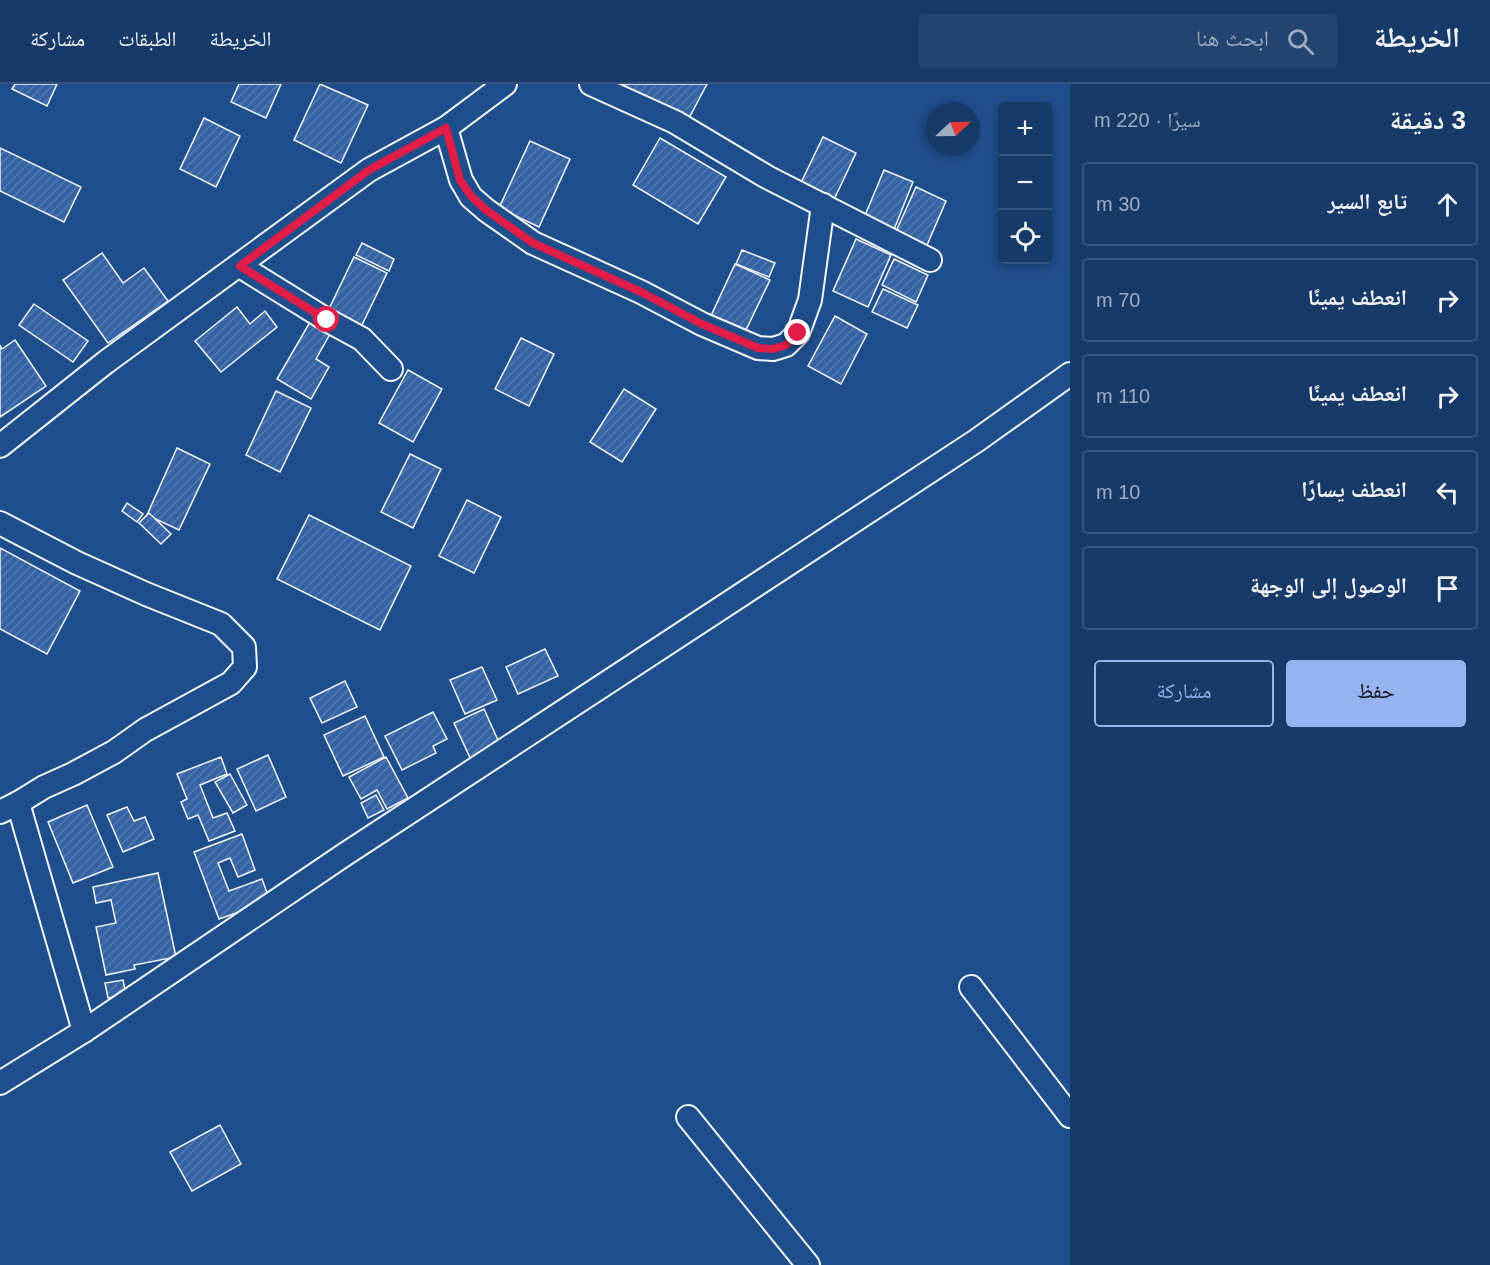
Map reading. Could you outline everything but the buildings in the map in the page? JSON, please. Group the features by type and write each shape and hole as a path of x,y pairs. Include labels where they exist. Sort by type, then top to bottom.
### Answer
{"street":[{"path":"0,446 106,362 369,170 446,128 505,84"},
{"path":"591,84 675,122 767,177 930,260"},
{"path":"446,128 460,180 471,196 486,210 533,243 641,292 702,324 758,348 773,349 786,345 798,333 810,300 823,205"},
{"path":"240,266 362,339 391,369"},
{"path":"0,1083 84,1031 344,855 966,447 1070,374"},
{"path":"0,523 77,563 221,624 244,647 245,668 231,683 145,730 114,752 44,787 9,808 84,1031"},
{"path":"971,987 1070,1116"},
{"path":"688,1117 808,1265"}],"route":[{"path":"327,320 240,266 369,170 446,128 460,180 471,196 486,210 533,243 641,292 702,324 758,348 773,349 786,345 798,333"}]}
